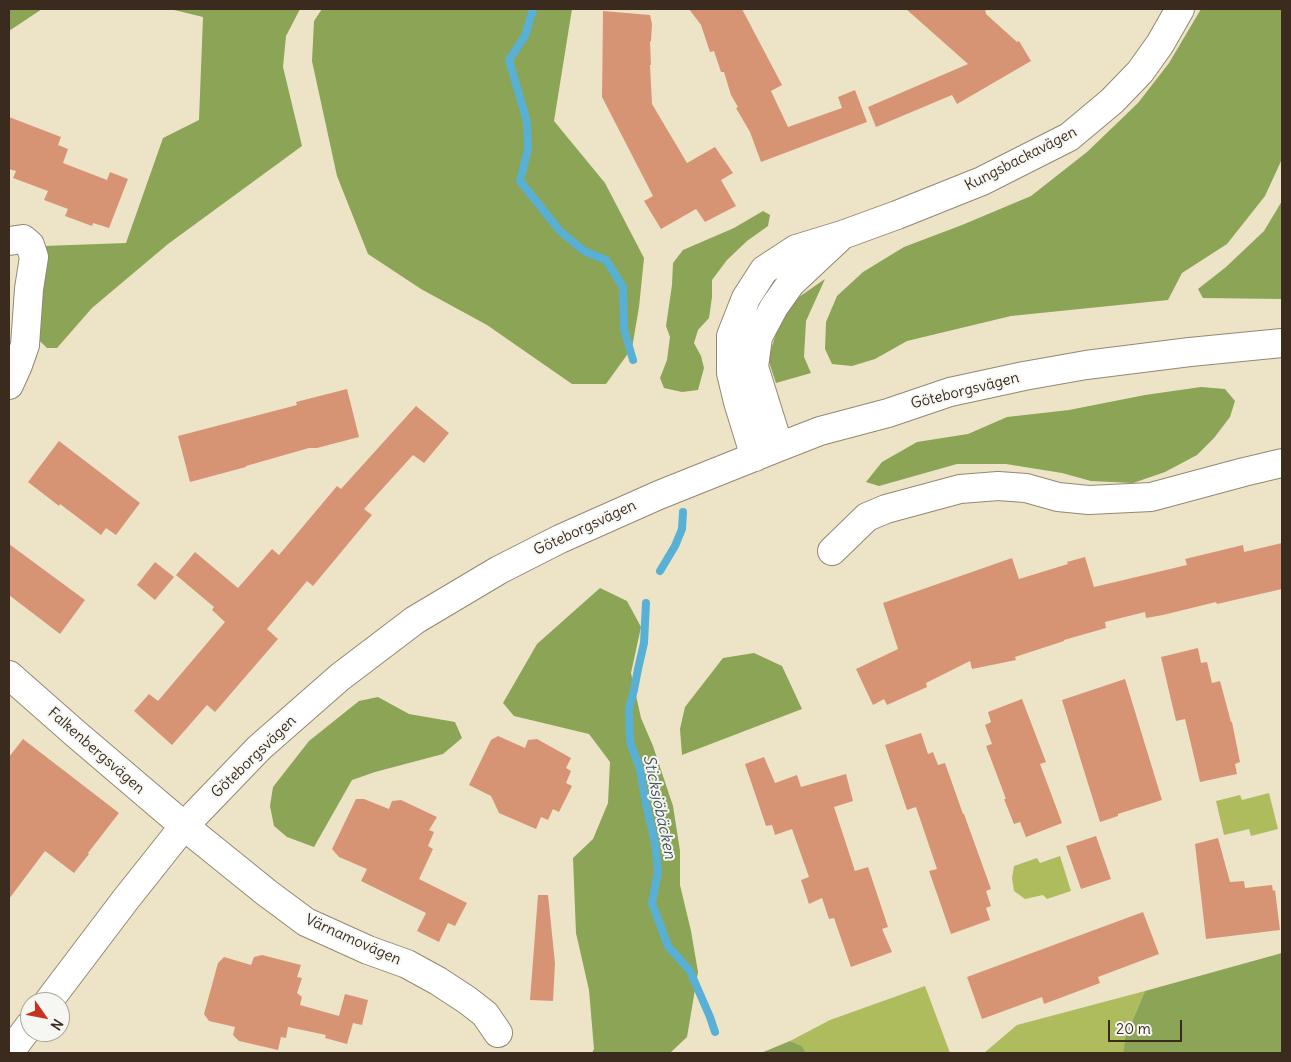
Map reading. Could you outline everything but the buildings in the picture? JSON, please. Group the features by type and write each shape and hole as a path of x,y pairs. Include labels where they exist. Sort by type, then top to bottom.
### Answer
{"street":[{"name":"Kungsbackavägen","path":"767,452 738,402 731,372 731,336 746,298 764,270 796,249 897,215 982,181 1069,137 1112,101 1140,72 1160,44 1180,9"},
{"path":"9,241 22,239 30,245 34,256 18,297 25,345 9,386"},
{"name":"Göteborgsvägen","path":"56,992 184,826 259,748 340,677 415,620 499,570 560,539 659,495 820,431 950,392 1086,365 1282,343"},
{"path":"832,551 867,517 886,509 960,489 998,486 1026,488 1058,497 1089,500 1151,497 1282,463"},
{"name":"Falkenbergsvägen","path":"9,674 184,826"},
{"name":"Värnamovägen","path":"184,826 306,922 368,950 407,964 438,981 485,1014 498,1033"},
{"path":"9,1052 20,1038"}],"green space":[{"path":"9,9 42,9 9,31"},
{"path":"170,9 300,9 286,36 283,67 302,146 168,244 92,308 57,348 47,348 38,339 44,246 126,243 163,138 199,120 203,17"},
{"path":"322,9 572,9 554,121 605,183 644,258 639,307 632,348 606,384 572,384 487,325 421,289 368,254 337,176 312,61 314,21"},
{"path":"1201,9 1282,9 1282,159 1265,196 1227,244 1182,273 1168,300 1011,316 907,341 875,359 852,366 832,364 825,349 826,322 837,296 863,272 904,247 1031,196 1087,152 1138,103 1169,63"},
{"path":"1282,201 1282,299 1203,298 1198,289 1226,267 1264,231"},
{"path":"763,211 770,215 768,226 747,241 727,260 712,280 709,318 698,330 694,343 701,356 704,368 698,390 682,392 664,388 660,378 667,360 670,337 666,326 673,263 683,250 734,228"},
{"path":"825,279 806,321 804,357 811,373 776,383 768,359 780,321 799,297"},
{"path":"1201,387 1225,389 1235,401 1230,417 1214,438 1197,455 1165,472 1133,483 1091,481 1062,473 1006,464 957,464 879,486 866,482 882,462 917,442 968,434 1007,417 1069,410 1145,395"},
{"path":"600,588 627,601 641,627 631,673 641,718 653,746 673,806 680,851 680,885 698,972 687,1037 670,1053 592,1053 594,1049 589,990 576,933 573,858 593,839 608,803 610,762 589,734 514,716 503,703 537,644"},
{"path":"754,653 782,666 802,709 682,755 680,729 685,707 723,658"},
{"path":"378,697 409,714 455,722 462,738 443,754 352,780 314,847 287,837 274,826 270,806 273,787 309,741 359,701"},
{"path":"1269,793 1278,829 1251,836 1249,829 1224,835 1216,801 1240,795 1242,800"},
{"path":"1060,856 1071,891 1047,899 1043,895 1025,899 1014,891 1012,878 1014,866 1037,858 1040,863"},
{"path":"1282,953 1282,1053 1123,1053 1125,1038 1145,991"},
{"path":"925,986 950,1053 806,1053 802,1046 790,1041 830,1020"},
{"path":"1145,991 1125,1038 1123,1053 984,1053 1017,1025"},
{"path":"790,1041 802,1046 806,1053 761,1053"}],"waterway":[{"name":"Sticksjöbäcken","path":"533,9 525,36 509,60 527,122 528,149 520,181 560,231 584,251 606,260 623,287 624,329 633,360"},
{"name":"Sticksjöbäcken","path":"660,571 675,546 682,529 683,512"},
{"name":"Sticksjöbäcken","path":"646,603 644,643 629,709 630,742 640,769 655,842 658,871 652,903 668,946 690,971 715,1032"}]}
